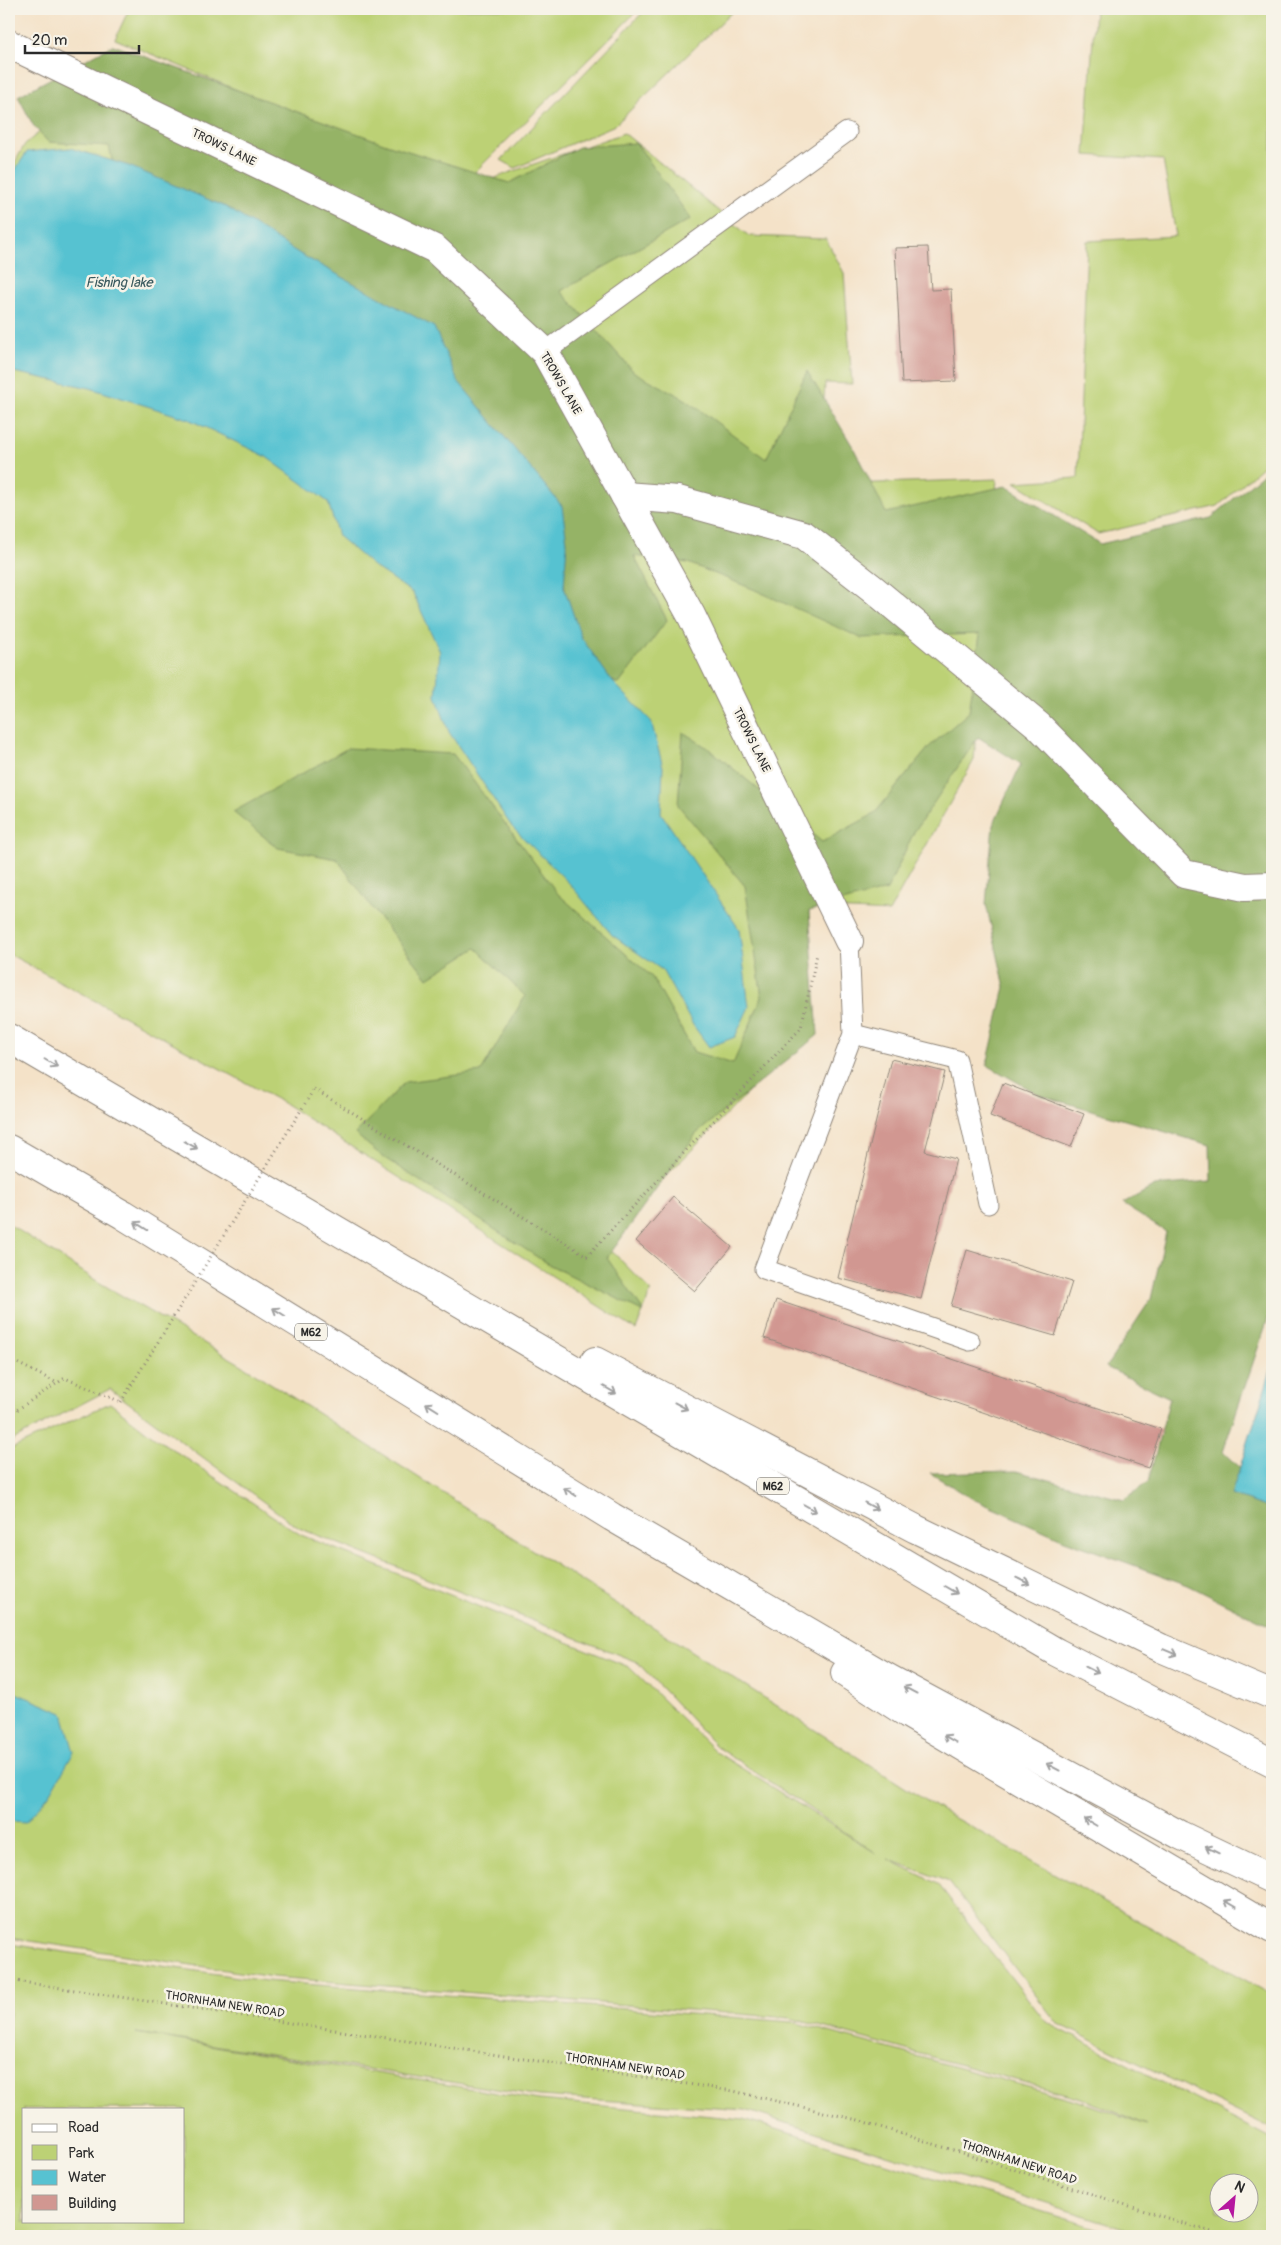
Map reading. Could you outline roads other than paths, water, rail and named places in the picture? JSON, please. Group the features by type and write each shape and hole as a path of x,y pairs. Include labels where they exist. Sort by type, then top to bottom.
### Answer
{"main road":[{"name":"TROWS LANE","path":"9,44 435,249 546,352 691,615 849,941"},
{"path":"625,496 678,500 804,535 880,594 1039,726 1184,874 1245,886 1272,886"},
{"name":"M62","path":"9,1038 1056,1652 1272,1763"},
{"name":"M62","path":"9,1149 123,1216 612,1517 888,1678 1180,1835 1272,1879"},
{"name":"M62","path":"281,1198 916,1529 1161,1648 1272,1695"},
{"name":"M62","path":"612,1517 908,1714 1272,1929"}],"lane":[{"path":"546,352 847,132"},
{"path":"849,941 853,1034 764,1269 970,1341"},
{"path":"853,1034 957,1060 988,1204"}],"water":[{"name":"Fishing lake","path":"70,148 129,166 226,207 300,254 434,327 458,381 562,506 567,542 564,587 581,637 612,681 651,721 663,767 661,813 739,929 749,1007 735,1037 709,1047 693,1025 662,970 612,935 569,883 512,827 449,732 436,696 440,652 413,593 373,566 338,536 328,502 265,456 188,419 90,388 9,371 9,179 27,152"},
{"path":"1272,1367 1272,1509 1231,1495"},
{"path":"16,1693 63,1713 74,1752 50,1794 26,1822 9,1821 9,1696"}]}
